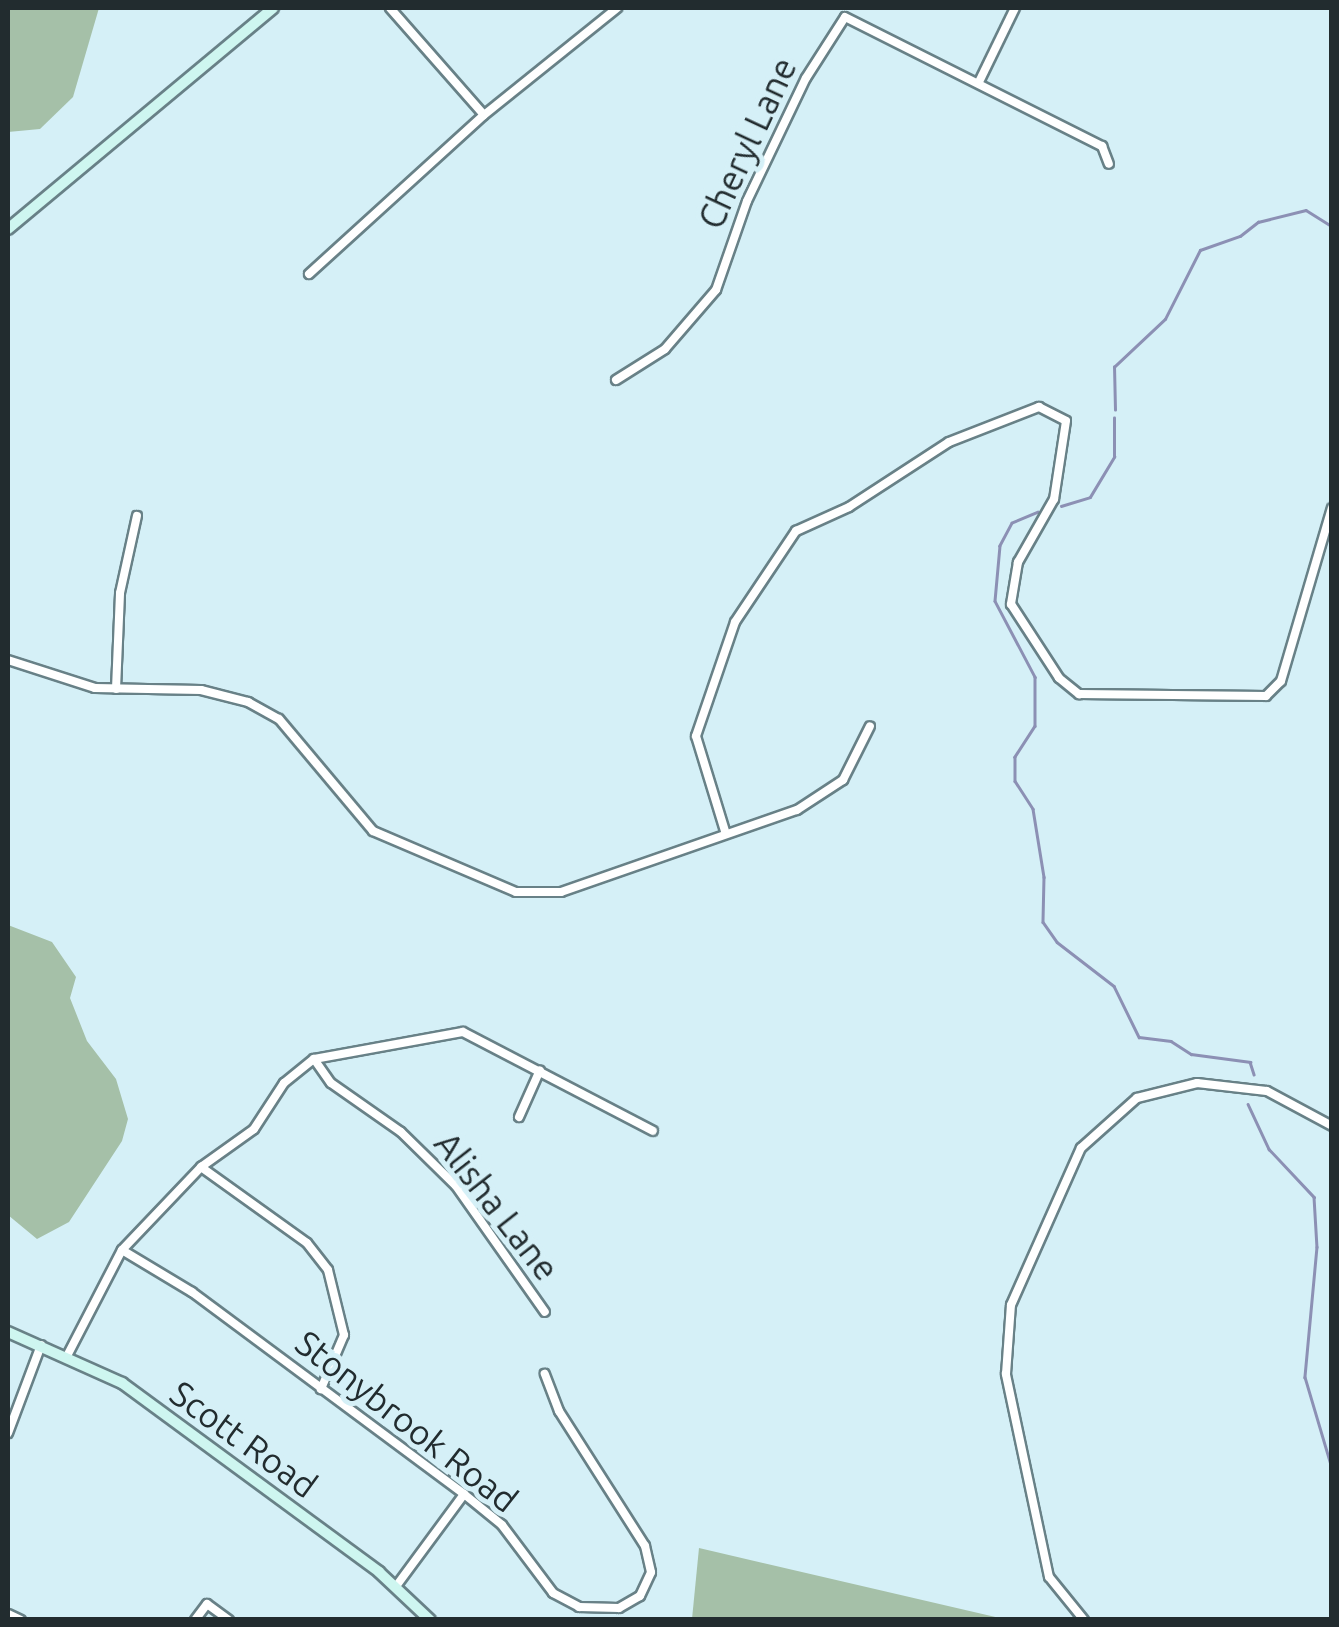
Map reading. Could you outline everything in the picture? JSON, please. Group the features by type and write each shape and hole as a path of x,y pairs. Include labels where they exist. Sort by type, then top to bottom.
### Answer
{"main road":[{"path":"8,229 273,8"},
{"name":"Scott Road","path":"8,1332 68,1356 122,1384 396,1586 430,1620"}],"street":[{"path":"390,8 484,115"},
{"path":"309,274 484,115 617,8"},
{"path":"979,82 1014,8"},
{"name":"Cheryl Lane","path":"616,380 665,349 716,290 746,200 836,24 844,18 1102,146 1109,164"},
{"path":"725,831 696,736 735,622 772,560 796,531 1003,417 1039,408 1066,422 1054,500 1018,562 1011,604 1059,678 1079,694 1266,696 1280,681 1332,508"},
{"path":"116,689 120,592 137,516"},
{"path":"8,660 116,689 200,690 248,702 279,719 373,831 516,892 562,892 824,798 856,761 870,726"},
{"path":"68,1356 122,1250 201,1167 254,1130 284,1083 314,1058 462,1032 654,1131"},
{"name":"Alisha Lane","path":"314,1058 331,1083 401,1132 443,1172 545,1312"},
{"path":"519,1117 540,1070"},
{"path":"1084,1620 1049,1578 1006,1374 1011,1304 1082,1148 1137,1098 1196,1083 1266,1090 1332,1126"},
{"path":"201,1167 307,1244 328,1270 344,1335 321,1389"},
{"name":"Stonybrook Road","path":"122,1250 192,1292 464,1494 502,1525 553,1594 579,1607 618,1608"},
{"path":"8,1433 41,1345"},
{"path":"545,1374 558,1411 645,1546 651,1572 640,1596 618,1608 622,1620"},
{"path":"396,1586 464,1494"},
{"path":"195,1620 207,1604 229,1620"},
{"path":"8,1614 22,1620"}],"green space":[{"path":"8,8 99,8 73,97 40,129 8,132"},
{"path":"8,925 52,942 76,977 70,998 87,1041 116,1079 128,1119 122,1141 69,1222 37,1239 8,1215"},
{"path":"699,1548 1004,1619 692,1619"}],"waterway":[{"path":"1115,410 1114,367 1165,319 1200,250 1240,236 1258,222 1306,210 1332,226"},
{"path":"1061,506 1090,497 1114,457 1114,418"},
{"path":"1038,512 1012,523 1000,546 995,601 1035,677 1035,726 1015,757 1015,781 1033,809 1044,877 1043,922 1057,942 1114,986 1139,1037 1171,1041 1191,1054 1250,1062 1254,1074"},
{"path":"1248,1104 1269,1149 1314,1197 1317,1247 1305,1377 1332,1468"}]}
